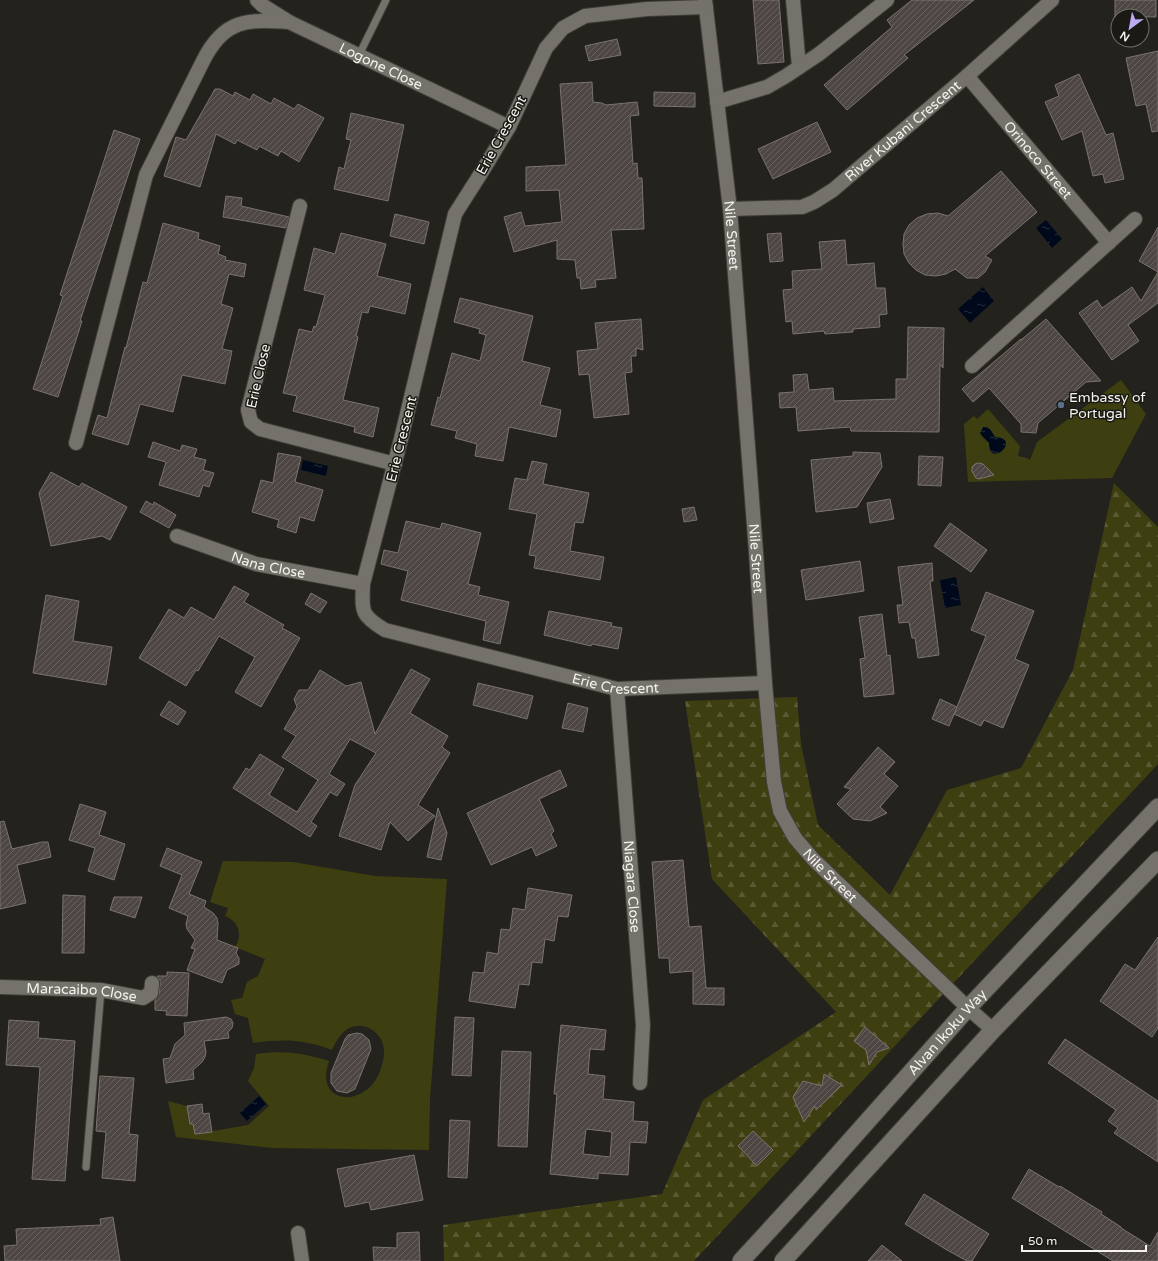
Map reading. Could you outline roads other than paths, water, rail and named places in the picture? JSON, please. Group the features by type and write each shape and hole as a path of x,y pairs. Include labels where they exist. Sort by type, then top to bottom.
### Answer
{"street":[{"name":"Logone Close","path":"257,0 262,5 290,22 509,127"},
{"path":"793,0 799,68"},
{"path":"717,102 767,87 799,68 887,0"},
{"name":"River Kubani Crescent","path":"730,209 802,207 814,202 833,190 967,76 1052,0"},
{"name":"Erie Crescent","path":"705,4 647,5 585,16 563,28 546,48 509,127 455,214 395,464 363,584 362,609 371,622 385,630 618,689 765,683"},
{"name":"Nile Street","path":"705,4 730,209 765,683 774,782 780,811 794,838 813,859 968,1008 993,1030"},
{"path":"76,443 146,175 209,48 223,32 242,23 265,20 290,22"},
{"name":"Orinoco Street","path":"967,76 1109,243"},
{"name":"Erie Close","path":"300,206 248,410 250,422 260,429 395,464"},
{"path":"972,366 1135,219"},
{"name":"Nana Close","path":"177,536 256,564 363,584"},
{"name":"Niagara Close","path":"618,689 643,1025 640,1083"},
{"name":"Alvan Ikoku Way","path":"741,1261 968,1008 1158,807"},
{"path":"783,1261 993,1030 1158,860"},
{"name":"Maracaibo Close","path":"0,987 101,990 143,998 151,993 152,983"},
{"path":"298,1233 302,1261"}],"lane":[{"path":"359,55 386,0"},
{"path":"86,1168 101,990"}],"water":[{"path":"1046,220 1062,239 1052,248 1036,228"},
{"path":"983,287 994,301 970,323 958,309"},
{"path":"983,427 989,428 995,437 1003,439 1006,442 1005,446 998,453 994,454 990,451 989,443 980,433"},
{"path":"303,460 328,466 326,476 301,470"},
{"path":"956,577 961,605 945,608 940,580"},
{"path":"259,1096 266,1104 247,1121 240,1113"}],"place":[{"name":"Embassy of Portugal","path":"1061,405"}]}
